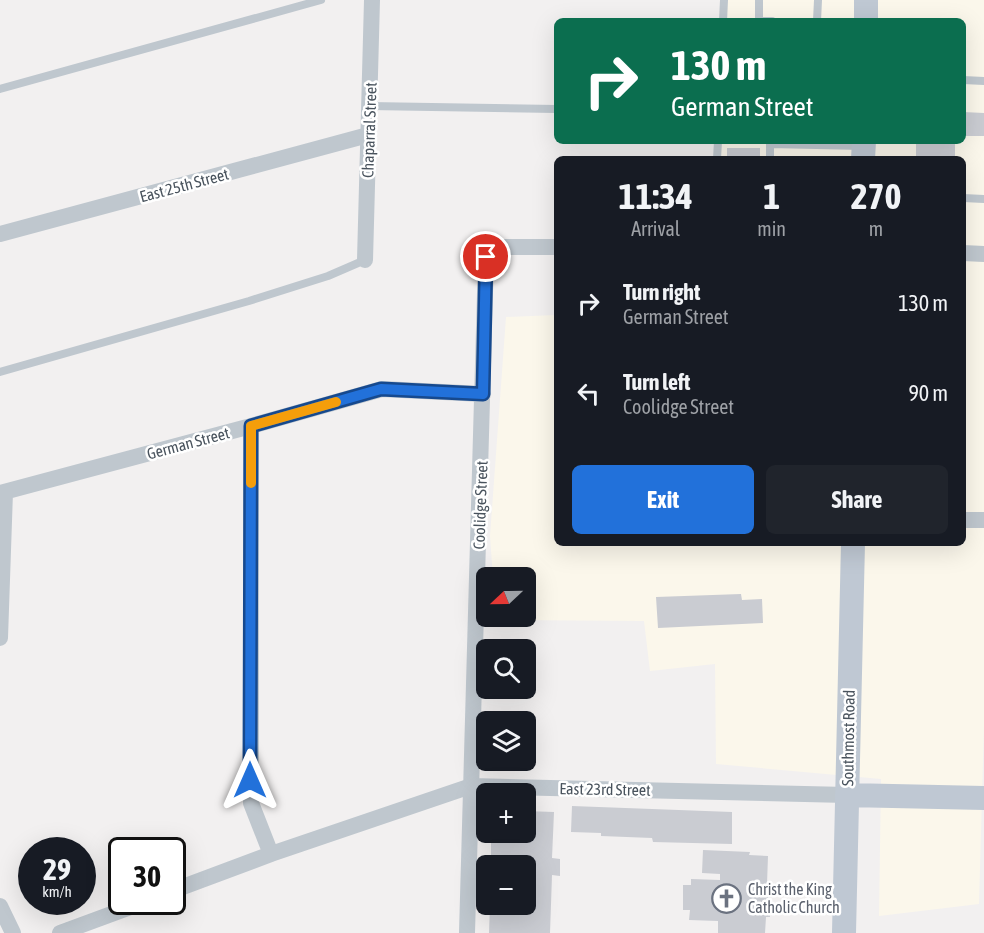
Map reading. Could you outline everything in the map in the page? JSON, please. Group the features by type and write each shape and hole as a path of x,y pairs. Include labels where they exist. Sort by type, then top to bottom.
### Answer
{"main road":[{"path":"866,0 866,18"},
{"name":"Southmost Road","path":"844,933 853,546"},
{"name":"East 23rd Street","path":"847,795 984,798"}],"street":[{"name":"Chaparral Street","path":"365,260 372,0"},
{"name":"East 25th Street","path":"0,234 368,135"},
{"name":"Coolidge Street","path":"467,933 486,257 501,247 554,247"},
{"path":"966,254 984,254"},
{"name":"German Street","path":"2,493 381,389 483,394"},
{"path":"251,426 250,803 271,854"},
{"path":"0,638 2,493"},
{"path":"966,520 984,520"},
{"name":"East 23rd Street","path":"186,886 271,854 471,786 847,795"},
{"path":"0,906 13,933"},
{"path":"60,933 109,915"}],"lane":[{"path":"0,89 321,0"},
{"path":"723,18 724,0"},
{"path":"759,0 759,18"},
{"path":"818,0 818,18"},
{"path":"966,80 984,81"},
{"path":"369,106 554,109"},
{"path":"770,144 863,149"},
{"path":"966,198 984,199"},
{"path":"0,372 249,301 328,276 365,260"}],"shaded area":[{"path":"724,0 984,0 984,725 979,904 879,916 881,779 716,764 715,664 650,671 644,621 536,620 536,567 492,567 490,536 506,317 554,315 554,546 966,546 966,156 717,156 718,144 966,144 966,18 723,18"}],"building":[{"path":"966,112 984,113 984,136 966,136"},
{"path":"916,144 955,144 955,156 916,156"},
{"path":"727,148 760,148 760,156 727,156"},
{"path":"741,594 742,600 762,599 763,623 658,628 656,597"},
{"path":"572,806 732,812 732,844 653,842 652,838 571,832"},
{"path":"536,811 554,812 552,858 560,859 560,876 552,875 550,933 489,933 490,915 536,915 536,855 491,855 491,843 536,843"},
{"name":"Christ the King Catholic Church","path":"703,850 750,852 749,855 768,856 767,884 771,884 770,917 766,917 765,933 718,933 718,921 689,920 690,910 683,910 683,885 691,885 691,879 720,880 720,874 702,873"}],"slow traffic":[{"path":"251,483 251,426 336,402"}],"place":[{"name":"Christ the King Catholic Church","path":"727,898"}],"route":[{"path":"250,780 251,426 381,389 483,394 486,257"}]}
